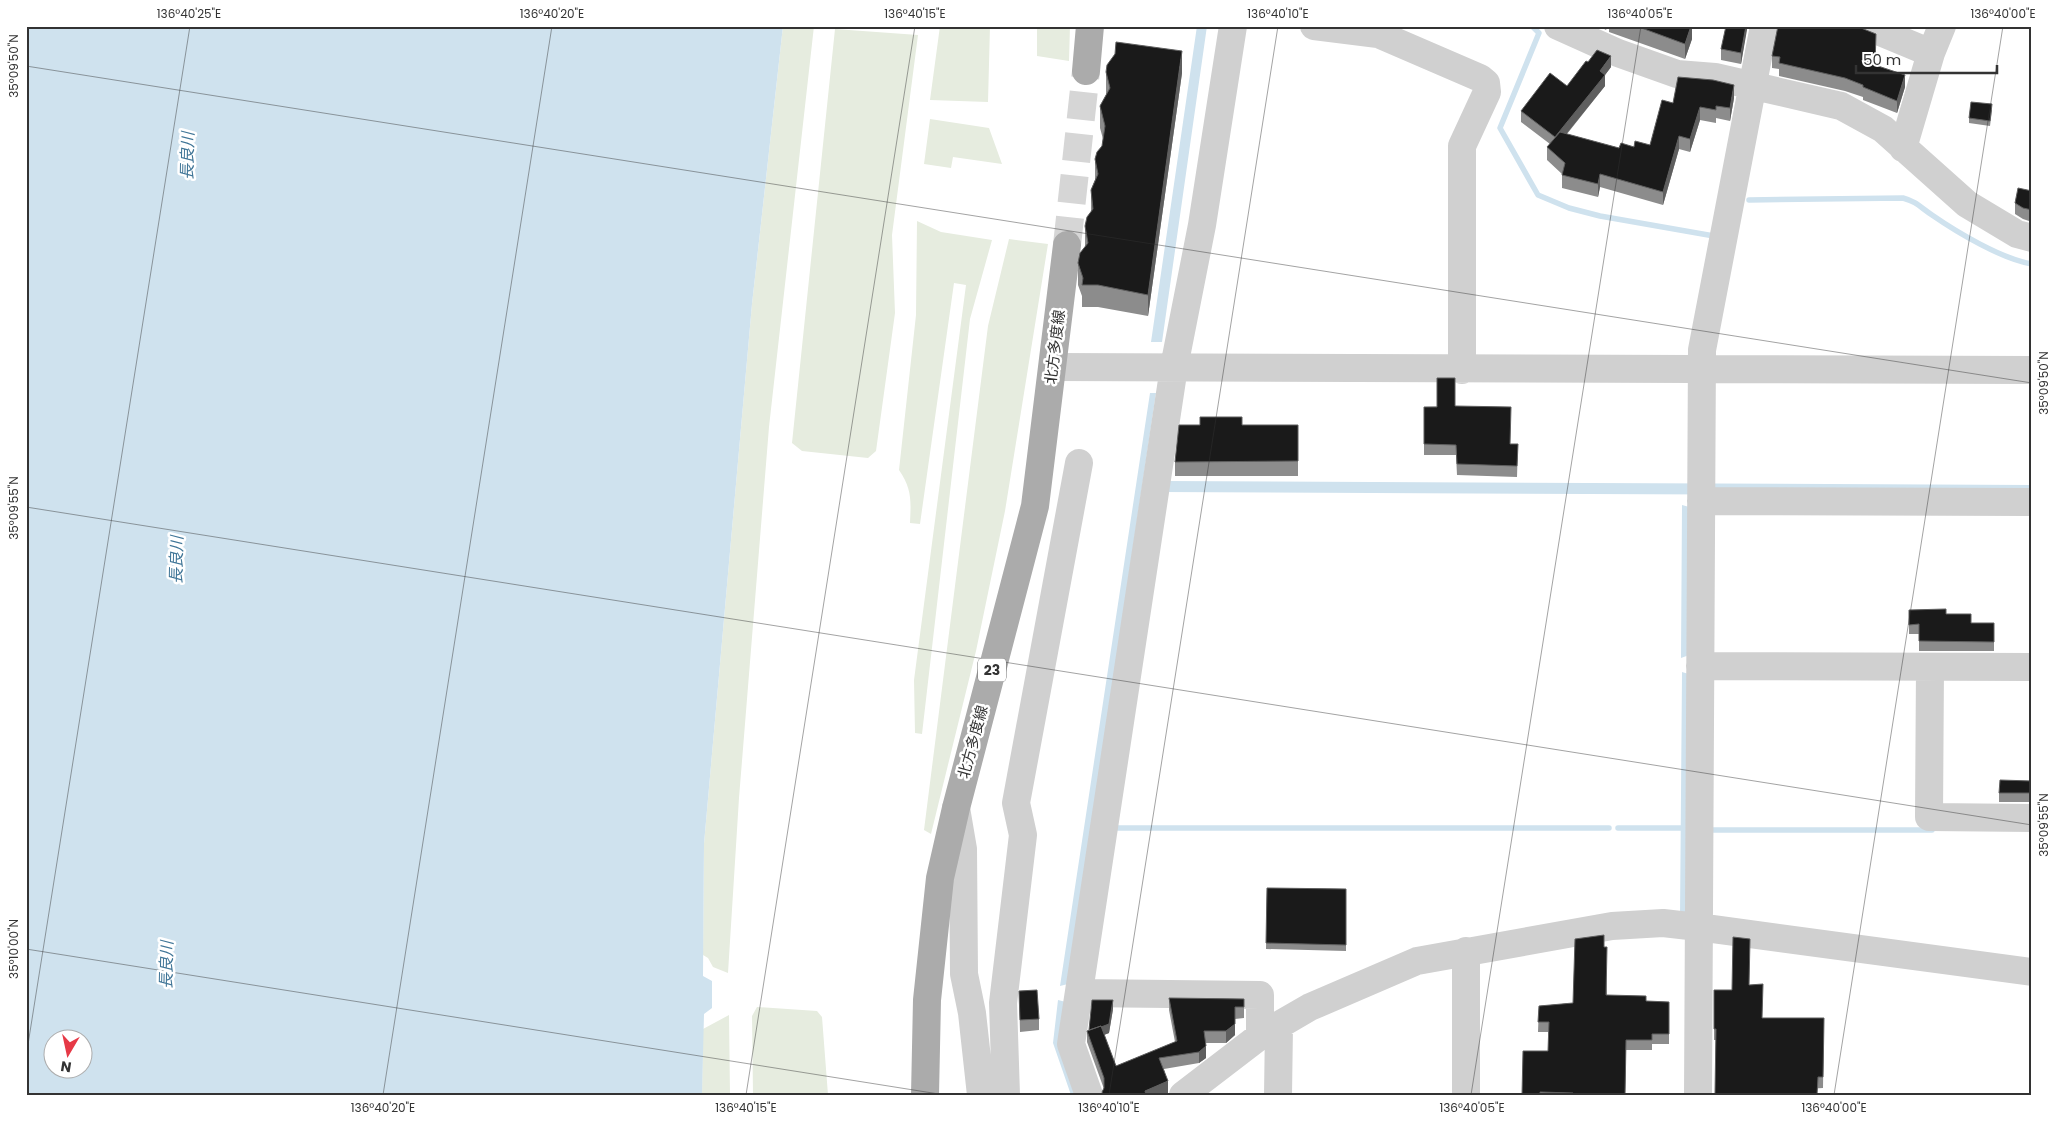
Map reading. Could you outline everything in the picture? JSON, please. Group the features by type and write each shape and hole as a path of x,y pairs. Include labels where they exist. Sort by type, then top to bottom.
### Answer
{"main road":[{"path":"1086,71 1090,26"},
{"name":"北方多度線","path":"925,1095 928,991 940,878 956,808 1034,506 1067,245"}],"street":[{"path":"1089,1095 1071,1044 1174,367 1202,225 1233,26"},
{"path":"1314,26 1378,34 1480,78 1486,83 1487,92 1462,146 1462,370"},
{"path":"1698,1095 1702,350 1764,26"},
{"path":"1866,26 1931,53"},
{"path":"1903,148 1931,53 1942,26"},
{"path":"1568,28 1618,53 1677,74 1715,77 1841,106 1883,129 1967,204 2017,234 2032,238"},
{"path":"1053,367 1462,370 2032,370"},
{"path":"1006,1095 1003,1003 1023,835 1016,803 1079,463"},
{"path":"1701,490 2032,502"},
{"path":"1700,666 2032,667"},
{"path":"1930,666 1929,816 2032,818"},
{"path":"956,808 962,849 964,974 972,1013 981,1095"},
{"path":"1183,1095 1269,1031 1310,1007 1417,961 1612,926 1662,923 2032,972"},
{"path":"1466,951 1466,1095"},
{"path":"1079,993 1260,995 1269,1031 1278,1095"}],"shaded area":[{"path":"783,26 814,26 769,427 739,798 728,973 713,967 708,958 703,955 704,844 752,304"},
{"path":"940,26 990,26 988,102 930,100"},
{"path":"1037,26 1070,26 1069,61 1037,56"},
{"path":"835,29 918,35 892,235 895,313 876,451 868,458 802,451 792,443"},
{"path":"930,119 989,128 1002,164 953,157 951,168 924,164"},
{"path":"917,221 941,232 992,240 970,319 922,734 915,733 914,680 966,285 954,283 920,524 910,523 910,495 899,470 916,315"},
{"path":"1009,239 1048,244 1005,511 976,651 931,834 924,830 988,326"},
{"path":"757,1007 817,1011 822,1017 828,1095 753,1095 752,1016"},
{"path":"729,1015 730,1095 702,1095 703,1029"}],"water":[{"name":"長良川","path":"26,26 783,26 752,304 704,844 703,976 712,981 712,1008 704,1014 702,1095 26,1095"},
{"path":"1197,26 1207,26 1162,342 1151,342"},
{"path":"1150,393 1156,393 1068,984 1060,986"},
{"path":"1163,481 2032,485 2032,496 1161,492"},
{"path":"1682,505 1693,508 1692,654 1681,658"},
{"path":"1682,672 1692,675 1690,913 1680,917"},
{"path":"1058,1000 1066,1002 1079,1095 1071,1095 1053,1043"}],"building":[{"path":"1636,26 1691,26 1685,44"},
{"path":"1726,26 1746,26 1741,53 1721,49"},
{"path":"1778,26 1856,26 1876,34 1875,65 1905,75 1897,101 1845,78 1779,63 1780,57 1772,56"},
{"path":"1116,42 1182,51 1148,295 1098,285 1082,285 1083,278 1078,263 1080,253 1088,243 1085,226 1087,217 1093,209 1091,190 1098,174 1095,159 1097,152 1102,146 1105,126 1100,106 1110,88 1106,72 1107,65 1115,54"},
{"path":"1597,50 1611,56 1600,71 1605,75 1555,137 1521,111 1550,73 1567,86"},
{"path":"1678,77 1713,80 1734,85 1730,108 1716,106 1716,110 1700,107 1690,139 1679,136 1663,192 1600,174 1598,184 1562,175 1565,163 1547,147 1560,132 1619,148 1621,143 1634,147 1635,141 1650,145 1662,100 1673,103"},
{"path":"1971,102 1992,104 1990,121 1969,118"},
{"path":"2018,188 2032,191 2032,210 2023,208 2015,203"},
{"path":"1437,378 1455,378 1455,406 1511,407 1510,444 1518,444 1517,466 1457,464 1456,445 1424,444 1424,407 1437,407"},
{"path":"1200,417 1242,417 1242,425 1298,425 1298,461 1175,462 1179,425 1200,425"},
{"path":"1946,609 1946,614 1971,614 1971,623 1994,623 1994,642 1919,641 1919,624 1909,625 1909,610"},
{"path":"2000,780 2032,781 2032,793 1999,793"},
{"path":"1267,888 1346,889 1346,945 1266,943"},
{"path":"1604,935 1604,947 1607,947 1606,995 1646,996 1646,1001 1669,1002 1669,1034 1652,1034 1652,1040 1626,1040 1625,1095 1573,1095 1573,1093 1540,1092 1540,1095 1522,1095 1523,1051 1548,1051 1549,1022 1538,1022 1539,1006 1573,1003 1575,939"},
{"path":"1733,937 1750,939 1749,985 1763,984 1762,1018 1824,1018 1823,1077 1818,1077 1817,1095 1710,1095 1715,1094 1716,1029 1714,1029 1714,990 1732,990"},
{"path":"1037,990 1039,1019 1020,1020 1019,991"},
{"path":"1169,998 1244,999 1244,1007 1235,1007 1235,1024 1226,1031 1204,1031 1206,1046 1199,1052 1159,1058 1168,1081 1145,1091 1146,1095 1103,1095 1104,1078 1087,1031 1101,1026 1116,1066 1177,1041"},
{"path":"1092,1000 1113,1000 1109,1024 1089,1030"}],"waterway":[{"path":"1532,26 1539,33 1500,128 1538,195 1569,208 1600,216 1714,236"},
{"path":"1749,200 1903,198 1915,203 1980,244 2007,257 2032,264"},
{"path":"1111,828 1609,828"},
{"path":"1618,828 1686,828"},
{"path":"1710,830 1932,830"}],"tunnel":[{"path":"1067,245 1086,71"}]}
